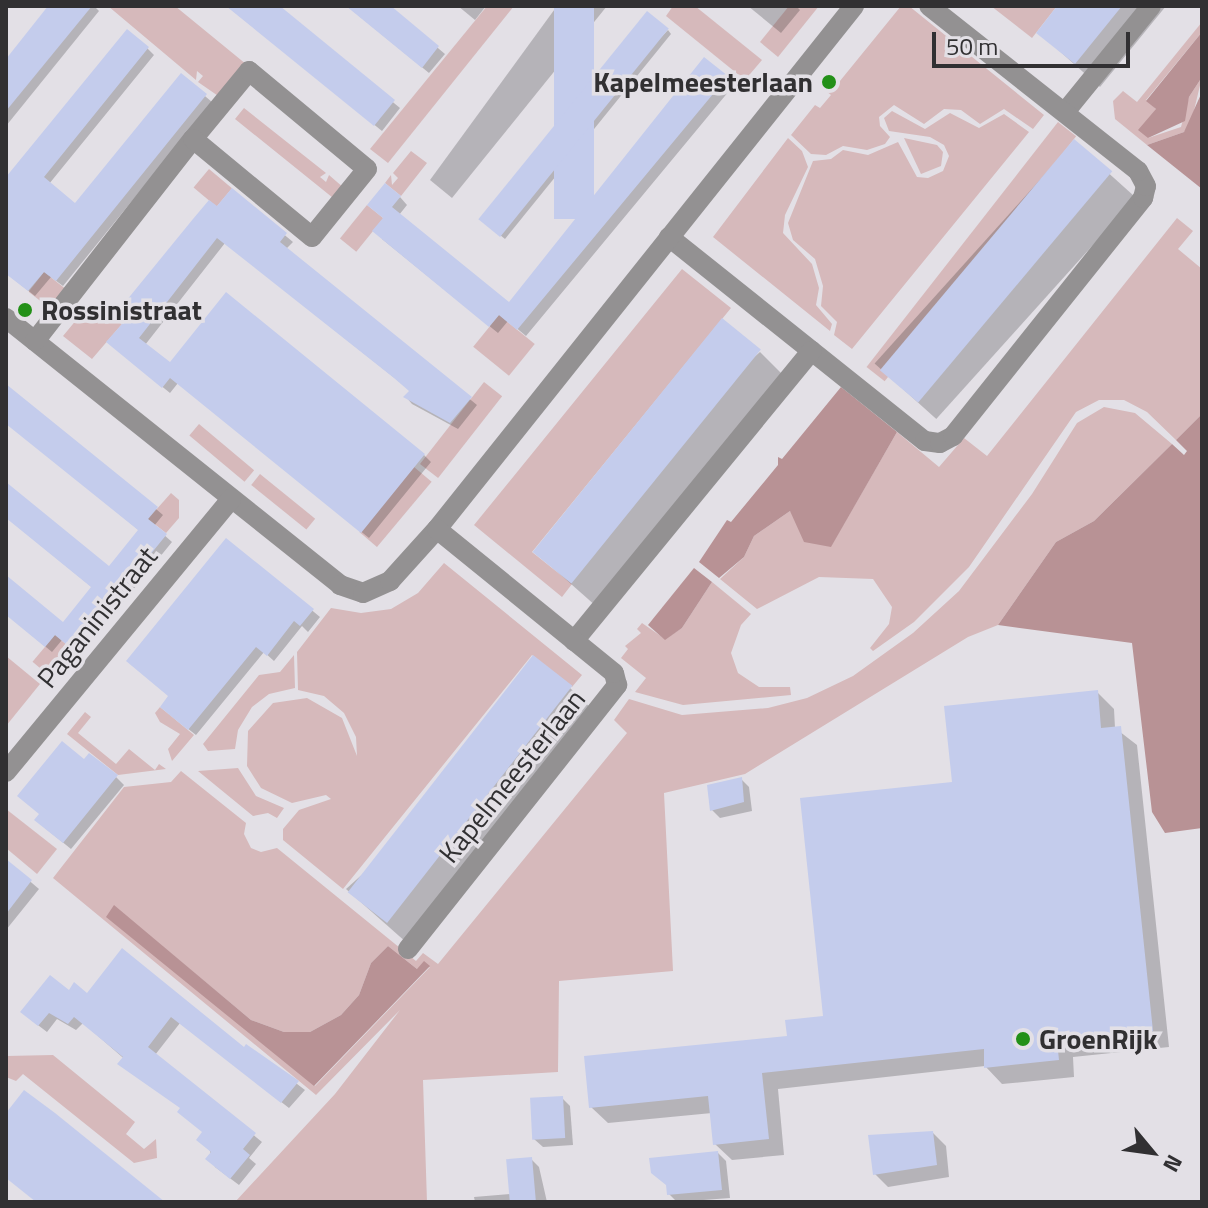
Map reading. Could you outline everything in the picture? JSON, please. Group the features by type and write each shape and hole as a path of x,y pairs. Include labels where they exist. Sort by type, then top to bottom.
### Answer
{"street":[{"path":"6,318 340,585 363,593 390,581 437,529 854,6"},
{"path":"669,237 925,441 940,443 953,436 1143,198 1146,186 1138,171 929,6"},
{"path":"1065,112 1151,6"},
{"path":"35,341 193,139 249,71 367,169 312,237 193,139"},
{"path":"574,641 811,351"},
{"name":"Paganinistraat","path":"6,772 231,499"},
{"name":"Kapelmeesterlaan","path":"408,949 614,695 614,673 437,529"}],"shaded area":[{"path":"108,6 175,6 252,69 224,100 198,82 203,76 197,71 196,80"},
{"path":"487,6 514,6 388,163 370,149"},
{"path":"673,6 695,6 762,60 745,80 666,16"},
{"path":"789,6 819,6 778,57 760,42"},
{"path":"901,6 909,6 1044,115 1033,129 1004,109 980,124 961,110 944,109 924,124 894,105 879,117 880,126 890,137 885,144 867,150 843,146 826,155 811,154 791,135 815,105 820,108 831,95 826,91 831,92"},
{"path":"991,6 1057,6 1032,38"},
{"path":"1202,22 1202,32 1146,100 1156,109 1148,138 1181,127 1189,97 1202,77 1191,123 1184,132 1147,145 1115,119 1113,101 1123,91 1137,102"},
{"path":"1202,32 1202,77 1189,97 1185,121 1148,138 1138,130 1156,109 1146,101"},
{"path":"1202,92 1202,189 1147,145 1184,132"},
{"path":"244,108 326,173 320,177 326,182 329,175 352,195 343,206 235,119"},
{"path":"892,111 925,129 950,113 979,128 1004,114 1029,132 852,349 834,335 837,322 821,306 823,286 815,259 793,240 788,223 813,161 831,159 843,150 868,155 898,142 917,177 928,178 943,171 949,156 944,145 930,137 889,131 884,118"},
{"path":"1058,122 1076,136 885,381 867,367"},
{"path":"788,138 802,151 808,167 785,215 783,233 812,264 819,288 816,305 832,324 830,331 713,237"},
{"path":"904,138 937,145 943,152 941,166 921,174"},
{"path":"411,151 427,163 401,196 385,183 391,175 392,185 398,178 393,173"},
{"path":"209,169 232,188 217,207 194,187"},
{"path":"367,205 383,218 356,252 340,238"},
{"path":"1177,218 1193,231 1178,249 1202,269 1202,414 1176,440 1147,412 1124,400 1099,400 1076,412 969,567 914,622 873,651 870,648 889,624 892,607 873,579 819,577 757,609 720,579 744,557 754,536 790,511 831,546 897,432 939,467 964,438 987,456"},
{"path":"682,269 731,308 532,552 572,584 562,597 474,525"},
{"path":"44,272 71,293 55,313 29,292"},
{"path":"100,306 122,324 92,359 63,336 87,307 94,313"},
{"path":"499,315 535,344 509,376 473,347"},
{"path":"484,382 502,396 438,478 420,464"},
{"path":"841,387 897,432 831,547 804,542 790,511 754,536 744,557 719,578 699,562 727,520 731,522 778,465 778,457 782,459"},
{"path":"1104,407 1135,413 1172,444 1094,521 1056,542 998,625 968,637 745,774 664,793 673,971 559,981 558,1072 423,1080 427,1202 235,1202 335,1094 400,1010 316,1095 53,878 124,787 171,782 181,771 246,823 244,834 251,848 261,852 277,848 416,961 423,953 438,964 627,733 614,720 629,699 682,715 768,708 807,698 853,676 913,633 959,591 1032,494 1077,423","holes":["114,906 251,1020 284,1032 310,1032 341,1015 359,995 371,963 388,946 417,969 430,967 315,1086"]},
{"path":"1202,414 1202,828 1165,833 1152,812 1132,643 998,625 1056,542 1094,521 1172,444 1184,455 1187,451 1176,440"},
{"path":"199,424 254,470 245,482 189,435"},
{"path":"414,467 432,482 377,547 359,532"},
{"path":"260,474 315,519 306,530 251,485"},
{"path":"171,493 179,500 179,518 166,533 148,519"},
{"path":"444,563 582,675 572,687 532,655 343,889 283,840 283,829 299,810 331,799 326,795 292,803 261,788 247,766 248,731 273,703 307,698 342,718 357,756 356,737 344,713 324,696 298,690 297,652 331,608 361,613 391,609 418,593"},
{"path":"694,568 712,582 682,628 665,640 648,625"},
{"path":"712,582 751,614 741,625 731,653 738,673 759,687 790,687 791,695 683,705 635,692 646,678 621,658 628,649 625,646 641,633 637,629 642,623 665,639 682,628"},
{"path":"55,635 73,650 50,677 33,662"},
{"path":"294,655 295,688 269,694 252,707 238,730 235,749 208,751 203,744 259,675 280,672"},
{"path":"6,656 40,684 6,726"},
{"path":"160,707 194,735 172,761 168,749 180,734 160,722 155,713"},
{"path":"85,712 91,717 78,733 116,764 129,749 155,770 159,764 166,769 118,775 67,734"},
{"path":"238,768 256,796 284,808 277,818 268,813 253,816 198,771"},
{"path":"6,809 57,849 37,874 6,848"},
{"path":"114,905 251,1020 284,1032 310,1032 341,1015 359,995 371,963 388,946 417,969 424,961 430,966 314,1086 106,917"},
{"path":"53,1055 135,1122 126,1134 144,1149 156,1139 157,1158 134,1163 23,1074 16,1081 6,1077 6,1056"}],"building":[{"path":"48,6 92,6 6,111 6,59"},
{"path":"226,6 280,6 395,100 374,126"},
{"path":"346,6 391,6 439,46 422,68"},
{"path":"554,6 594,6 594,219 554,219"},
{"path":"1057,6 1122,6 1075,64 1036,33"},
{"path":"647,11 669,29 500,237 478,219"},
{"path":"127,29 149,47 44,177 75,203 181,73 207,94 56,281 44,272 28,291 6,274 6,177"},
{"path":"704,57 728,76 517,330 499,315 489,327 372,231 383,218 367,205 385,183 401,196 392,207 509,302"},
{"path":"1074,139 1112,171 918,402 880,370"},
{"path":"232,188 287,233 280,242 472,397 450,423 403,397 409,391 394,378 217,238 139,338 170,362 226,292 425,454 361,533 170,378 162,388 106,342 122,324 113,317 193,219 209,200 217,206"},
{"path":"722,318 761,349 571,583 533,552"},
{"path":"6,384 158,507 148,519 167,534 73,650 55,635 45,647 6,615 6,575 63,622 91,587 6,518 6,482 109,566 138,530 6,424"},
{"path":"226,538 314,609 300,626 294,621 267,656 256,647 188,730 160,707 168,696 126,661"},
{"path":"533,655 572,686 387,923 348,892"},
{"path":"1098,690 1101,728 1121,726 1153,1031 1057,1041 1059,1060 984,1068 984,1049 762,1073 769,1139 713,1145 708,1096 589,1108 584,1056 787,1036 785,1020 823,1016 800,798 952,782 944,706"},
{"path":"62,741 84,759 89,753 118,775 63,843 34,820 39,814 17,796"},
{"path":"742,777 744,802 710,811 707,785"},
{"path":"6,859 32,880 6,914"},
{"path":"122,948 244,1047 246,1044 299,1081 281,1103 171,1017 148,1047 256,1133 243,1149 250,1155 230,1179 205,1159 211,1152 196,1140 202,1132 177,1112 180,1108 117,1064 123,1057 74,1017 68,1024 49,1013 38,1026 20,1012 50,975 69,990 74,982 87,993"},
{"path":"24,1090 165,1202 36,1202 6,1178 6,1113"},
{"path":"563,1096 565,1138 532,1140 530,1098"},
{"path":"933,1131 937,1165 873,1175 868,1135"},
{"path":"718,1151 722,1190 667,1195 666,1185 651,1173 649,1158"},
{"path":"532,1157 536,1202 510,1202 506,1159"}],"place":[{"name":"Kapelmeesterlaan","path":"829,82"},
{"name":"Rossinistraat","path":"25,310"},
{"name":"GroenRijk","path":"1023,1039"}]}
